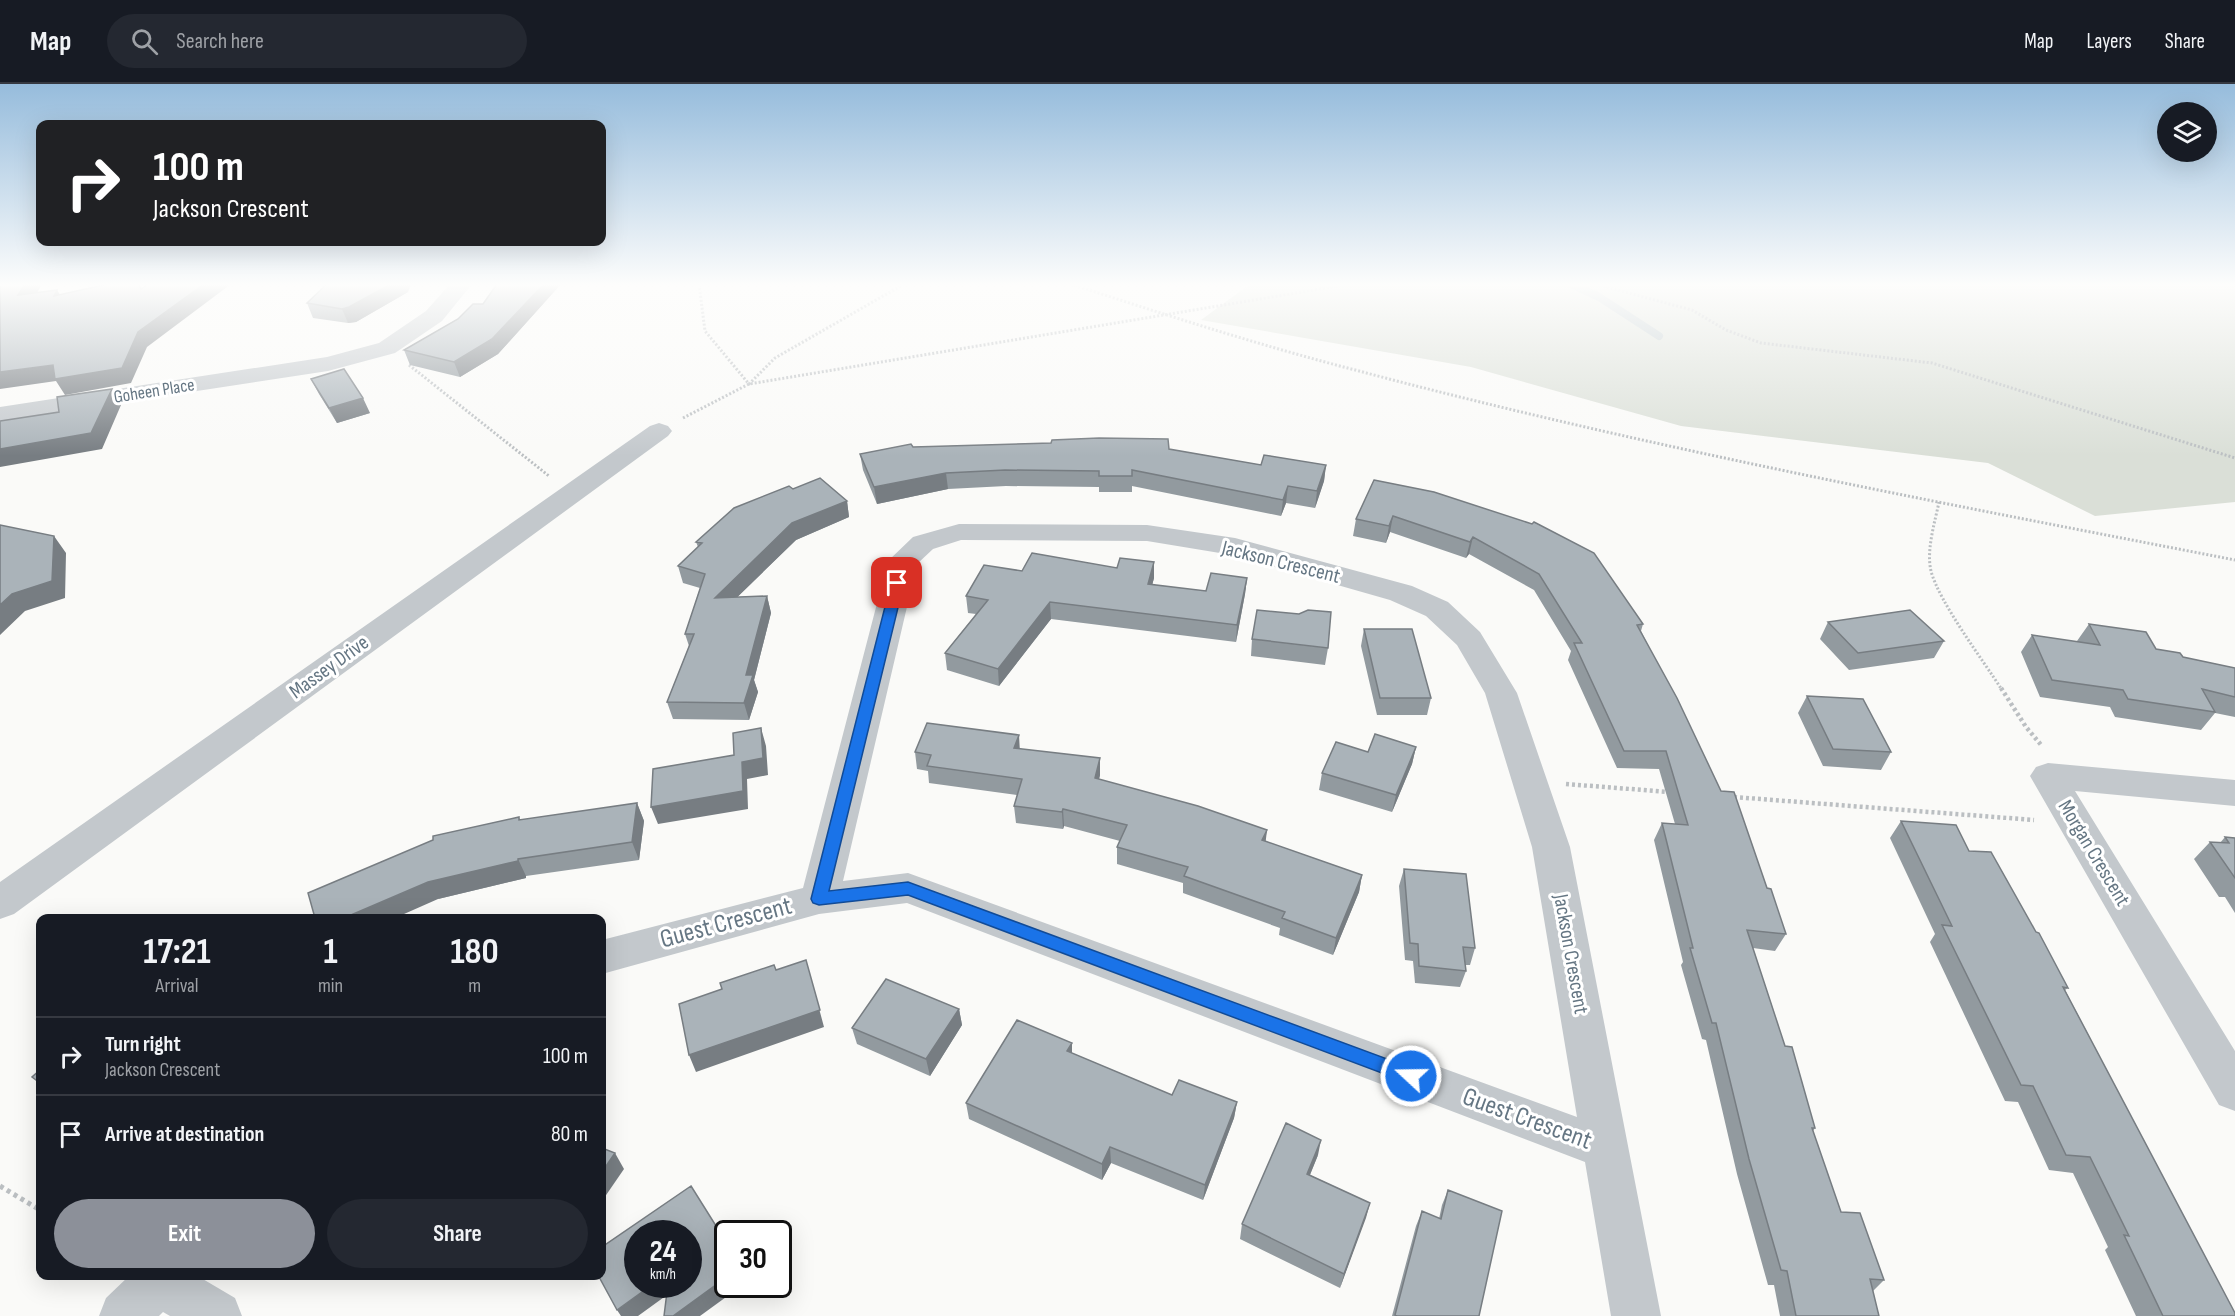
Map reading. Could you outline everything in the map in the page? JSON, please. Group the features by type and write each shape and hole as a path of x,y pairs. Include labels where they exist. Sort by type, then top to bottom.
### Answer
{"street":[{"name":"Goheen Place","path":"0,414 328,364 387,348 397,341"},
{"name":"Massey Drive","path":"0,903 659,431"},
{"name":"Jackson Crescent","path":"819,899 903,561 923,543 959,532 1147,533 1235,548 1401,593 1437,609 1469,639 1501,693 1551,847 1607,1149"},
{"name":"Morgan Crescent","path":"2235,793 2049,776 2235,1091"},
{"name":"Guest Crescent","path":"606,956 819,899 908,888 1607,1149 1636,1316"},
{"path":"124,1316 160,1280"},
{"path":"165,1280 217,1316"}],"path":[{"path":"714,341 749,384"},
{"path":"659,431 749,384 775,358 804,341"},
{"path":"749,384 1008,341"},
{"path":"1257,341 1434,390 1761,467 2235,560"},
{"path":"1757,341 1932,363 2235,458"},
{"path":"387,348 572,494"},
{"path":"1940,502 1932,537 1930,569 1939,591 2026,727 2068,778"},
{"path":"1529,782 1672,793"},
{"path":"1732,797 2077,824"},
{"path":"0,1186 36,1208"}],"shaded area":[{"path":"1324,341 2235,341 2235,502 2095,516 1988,463 1681,426 1471,367"}],"building":[{"path":"0,341 134,341 122,368 55,379 53,365 0,372"},
{"path":"419,341 488,341 454,362 404,350"},
{"path":"344,369 363,398 329,408 311,379"},
{"path":"112,389 91,433 0,449 0,421 59,412 57,397"},
{"path":"1168,439 1169,449 1261,465 1264,455 1326,465 1317,491 1288,486 1283,500 1132,470 1132,476 1099,476 1099,471 1005,470 946,473 874,487 860,454 911,444 913,447 1051,443 1052,440"},
{"path":"820,478 847,501 792,523 715,598 767,596 746,675 753,675 744,703 667,702 694,634 685,634 705,574 678,566 702,543 696,542 734,508 789,486 793,489"},
{"path":"1374,480 1434,492 1532,524 1534,522 1594,553 1643,624 1637,625 1677,698 1721,791 1734,792 1767,888 1771,889 1786,934 1747,930 1785,1046 1792,1047 1815,1128 1812,1128 1841,1212 1860,1213 1884,1280 1870,1279 1879,1316 1796,1316 1787,1271 1781,1270 1749,1159 1716,1023 1712,1023 1690,948 1693,948 1662,823 1688,825 1666,751 1624,751 1574,643 1582,643 1539,574 1473,537 1470,542 1393,516 1389,526 1356,519"},
{"path":"0,525 54,536 52,581 12,594 0,605"},
{"path":"1032,553 1117,568 1120,558 1154,562 1148,584 1206,591 1211,573 1247,578 1237,625 1050,602 998,669 945,653 988,600 966,596 984,565 1022,571"},
{"path":"1257,610 1299,614 1308,610 1331,612 1328,648 1252,639"},
{"path":"1910,610 1944,641 1858,653 1828,622"},
{"path":"2089,624 2146,632 2156,649 2235,668 2235,697 2202,689 2215,712 2128,699 2123,690 2052,680 2032,635 2100,645"},
{"path":"1364,629 1412,629 1431,698 1380,698"},
{"path":"1807,696 1863,699 1891,752 1833,749"},
{"path":"927,723 1019,735 1014,748 1100,758 1095,778 1198,806 1267,830 1262,840 1362,875 1336,938 1282,918 1285,912 1184,876 1188,867 1117,847 1127,825 1063,809 1062,812 1014,806 1022,779 927,766 931,755 915,752"},
{"path":"761,728 763,758 742,762 743,791 651,807 653,769 734,755 733,733"},
{"path":"1375,734 1416,747 1396,795 1322,773 1336,742 1368,752"},
{"path":"637,803 632,842 518,859 518,861 428,882 353,914 314,914 308,893 433,840 433,836 519,817 519,820"},
{"path":"1901,821 1956,825 1969,851 1991,852 2036,932 2039,933 2068,988 2063,987 2235,1316 2163,1316 2124,1235 2129,1236 2090,1157 2066,1155 2033,1086 2021,1085 1942,925 1952,926"},
{"path":"2225,837 2235,838 2235,878 2210,842 2229,843"},
{"path":"1404,869 1466,874 1475,948 1463,947 1466,971 1419,966 1418,944 1410,943"},
{"path":"806,960 820,1010 689,1055 679,1004 722,989 720,983 774,965 776,970"},
{"path":"886,979 959,1009 926,1059 852,1028"},
{"path":"1017,1020 1072,1043 1067,1051 1172,1095 1179,1080 1237,1102 1205,1185 1110,1147 1102,1164 966,1103"},
{"path":"1286,1123 1321,1140 1307,1174 1370,1203 1344,1274 1242,1224"},
{"path":"606,1150 615,1153 606,1166"},
{"path":"691,1186 714,1223 714,1286 702,1295 702,1220 641,1220"},
{"path":"1448,1190 1502,1211 1479,1316 1397,1316 1395,1315 1422,1211 1441,1219"},
{"path":"624,1232 624,1298 634,1298 617,1310 601,1280 606,1280 606,1244"},
{"path":"666,1298 698,1298 673,1316 664,1316"}],"route":[{"path":"897,583 819,899 908,888 1411,1076"}]}
